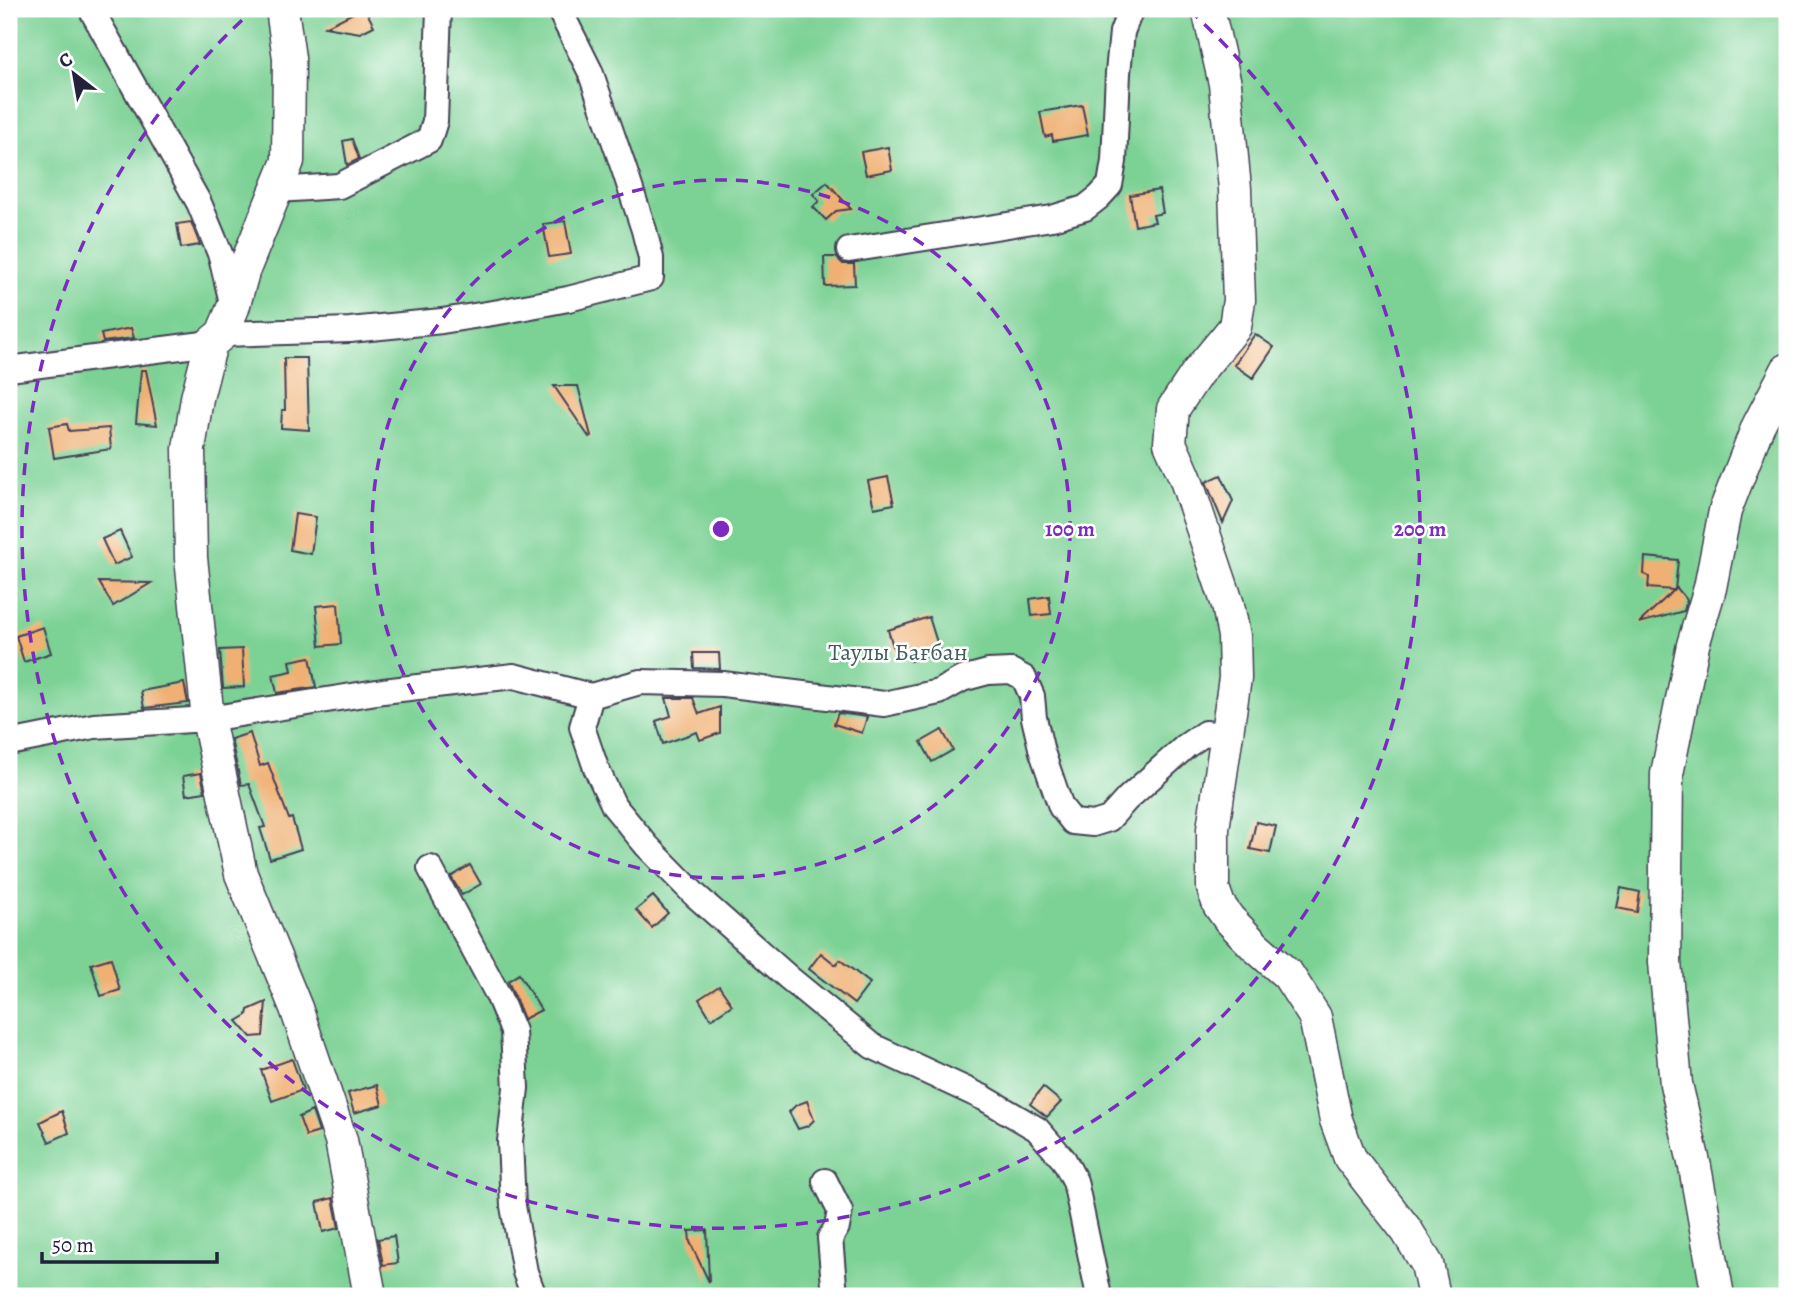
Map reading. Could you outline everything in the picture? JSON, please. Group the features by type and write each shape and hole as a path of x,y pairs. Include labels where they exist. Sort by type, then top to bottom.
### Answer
{"street":[{"path":"91,9 199,203 221,256 222,328"},
{"path":"282,9 289,58 288,161 243,272 197,398 188,449 191,558 208,719 241,874 296,1008 341,1140 370,1296"},
{"path":"277,190 339,186 429,140 435,121 439,9"},
{"path":"9,369 222,328 350,330 442,321 554,301 651,278 651,258 624,169 590,71 559,9"},
{"path":"849,250 1052,218 1085,208 1099,197 1110,185 1114,161 1122,32 1131,9"},
{"path":"1208,9 1225,84 1235,189 1239,300 1235,327 1196,373 1173,409 1170,443 1185,477 1228,605 1234,636 1235,678 1213,829 1213,888 1229,919 1288,975 1315,1017 1336,1120 1350,1158 1407,1231 1427,1264 1434,1296"},
{"path":"1718,1296 1695,1167 1676,1084 1665,962 1667,774 1693,645 1710,588 1725,511 1758,426 1787,370"},
{"path":"9,743 94,726 208,719 383,691 514,676 591,696 640,682 723,684 884,704 939,692 962,679 988,671 1011,671 1024,678 1032,696 1042,752 1061,807 1073,822 1093,824 1109,819 1127,799 1186,746 1205,733 1227,735"},
{"path":"591,696 582,727 596,768 614,806 647,846 695,895 789,978 872,1046 984,1098 1037,1129 1064,1160 1075,1181 1099,1296"},
{"path":"430,868 498,995 513,1031 516,1088 510,1142 513,1206 526,1272 534,1296"},
{"path":"825,1181 840,1212 837,1227 830,1238 835,1296"}],"green space":[{"name":"Таулы Бағбан","path":"9,9 1787,9 1787,1296 9,1296"}],"building":[{"path":"365,9 374,26 360,33 325,27"},
{"path":"1082,105 1088,135 1053,141 1052,135 1045,137 1040,112"},
{"path":"352,139 359,159 347,165 343,141"},
{"path":"888,147 892,170 866,175 861,152"},
{"path":"827,182 851,209 836,211 826,220 813,207 819,201 813,194"},
{"path":"1159,190 1163,213 1153,215 1155,222 1135,226 1130,195"},
{"path":"565,221 571,254 549,257 543,224"},
{"path":"191,222 200,245 181,248 177,224"},
{"path":"824,257 836,257 843,264 854,264 855,285 825,286"},
{"path":"131,328 134,338 103,342 101,334"},
{"path":"1255,334 1274,347 1253,378 1234,365"},
{"path":"284,358 307,358 309,430 281,428 282,410 285,410"},
{"path":"141,370 146,370 157,425 136,423"},
{"path":"554,386 578,386 591,436 589,437"},
{"path":"67,424 69,431 109,428 111,449 54,458 49,427"},
{"path":"1221,475 1233,501 1223,523 1206,482"},
{"path":"888,477 894,504 874,508 868,481"},
{"path":"295,514 316,517 311,554 290,550"},
{"path":"120,531 132,557 114,565 102,539"},
{"path":"1645,557 1678,560 1675,590 1677,588 1687,600 1684,611 1639,623 1674,590 1648,588 1649,577 1644,574"},
{"path":"99,582 151,583 113,606"},
{"path":"1049,596 1051,614 1032,616 1030,599"},
{"path":"338,604 341,644 320,646 316,606"},
{"path":"929,617 940,652 910,661 905,654 896,656 888,630"},
{"path":"43,627 51,653 24,662 16,636"},
{"path":"242,649 244,687 223,688 220,650"},
{"path":"693,653 719,653 720,669 694,668"},
{"path":"310,657 316,687 277,693 273,675 292,671 290,661"},
{"path":"184,683 188,703 144,708 141,691"},
{"path":"666,698 693,698 699,714 720,707 720,733 700,740 697,732 663,744 656,721 671,716"},
{"path":"838,713 867,717 862,733 834,724"},
{"path":"942,730 953,750 932,762 921,742"},
{"path":"250,733 260,766 268,763 289,819 292,818 301,849 270,859 260,828 265,827 249,784 241,785 231,739"},
{"path":"201,773 205,792 186,795 183,776"},
{"path":"1256,822 1276,826 1270,853 1250,849"},
{"path":"470,865 481,884 462,895 451,877"},
{"path":"1621,888 1640,892 1637,912 1617,908"},
{"path":"653,896 668,913 652,928 636,910"},
{"path":"821,953 836,965 840,960 870,983 854,1004 809,969"},
{"path":"111,958 120,990 101,996 91,964"},
{"path":"519,974 541,1010 524,1019 508,981"},
{"path":"719,986 732,1005 711,1019 699,999"},
{"path":"266,1002 263,1036 251,1037 237,1021 247,1015 248,1010"},
{"path":"292,1059 303,1090 272,1101 261,1070"},
{"path":"377,1085 382,1105 354,1113 348,1093"},
{"path":"1043,1087 1061,1102 1047,1117 1030,1104"},
{"path":"807,1101 814,1120 808,1126 798,1129 789,1112 796,1105"},
{"path":"62,1111 69,1133 49,1142 40,1122"},
{"path":"312,1111 319,1132 306,1136 299,1117"},
{"path":"333,1198 339,1228 323,1232 317,1202"},
{"path":"707,1230 709,1282 690,1242 689,1231"},
{"path":"394,1236 398,1263 383,1265 378,1239"}]}
